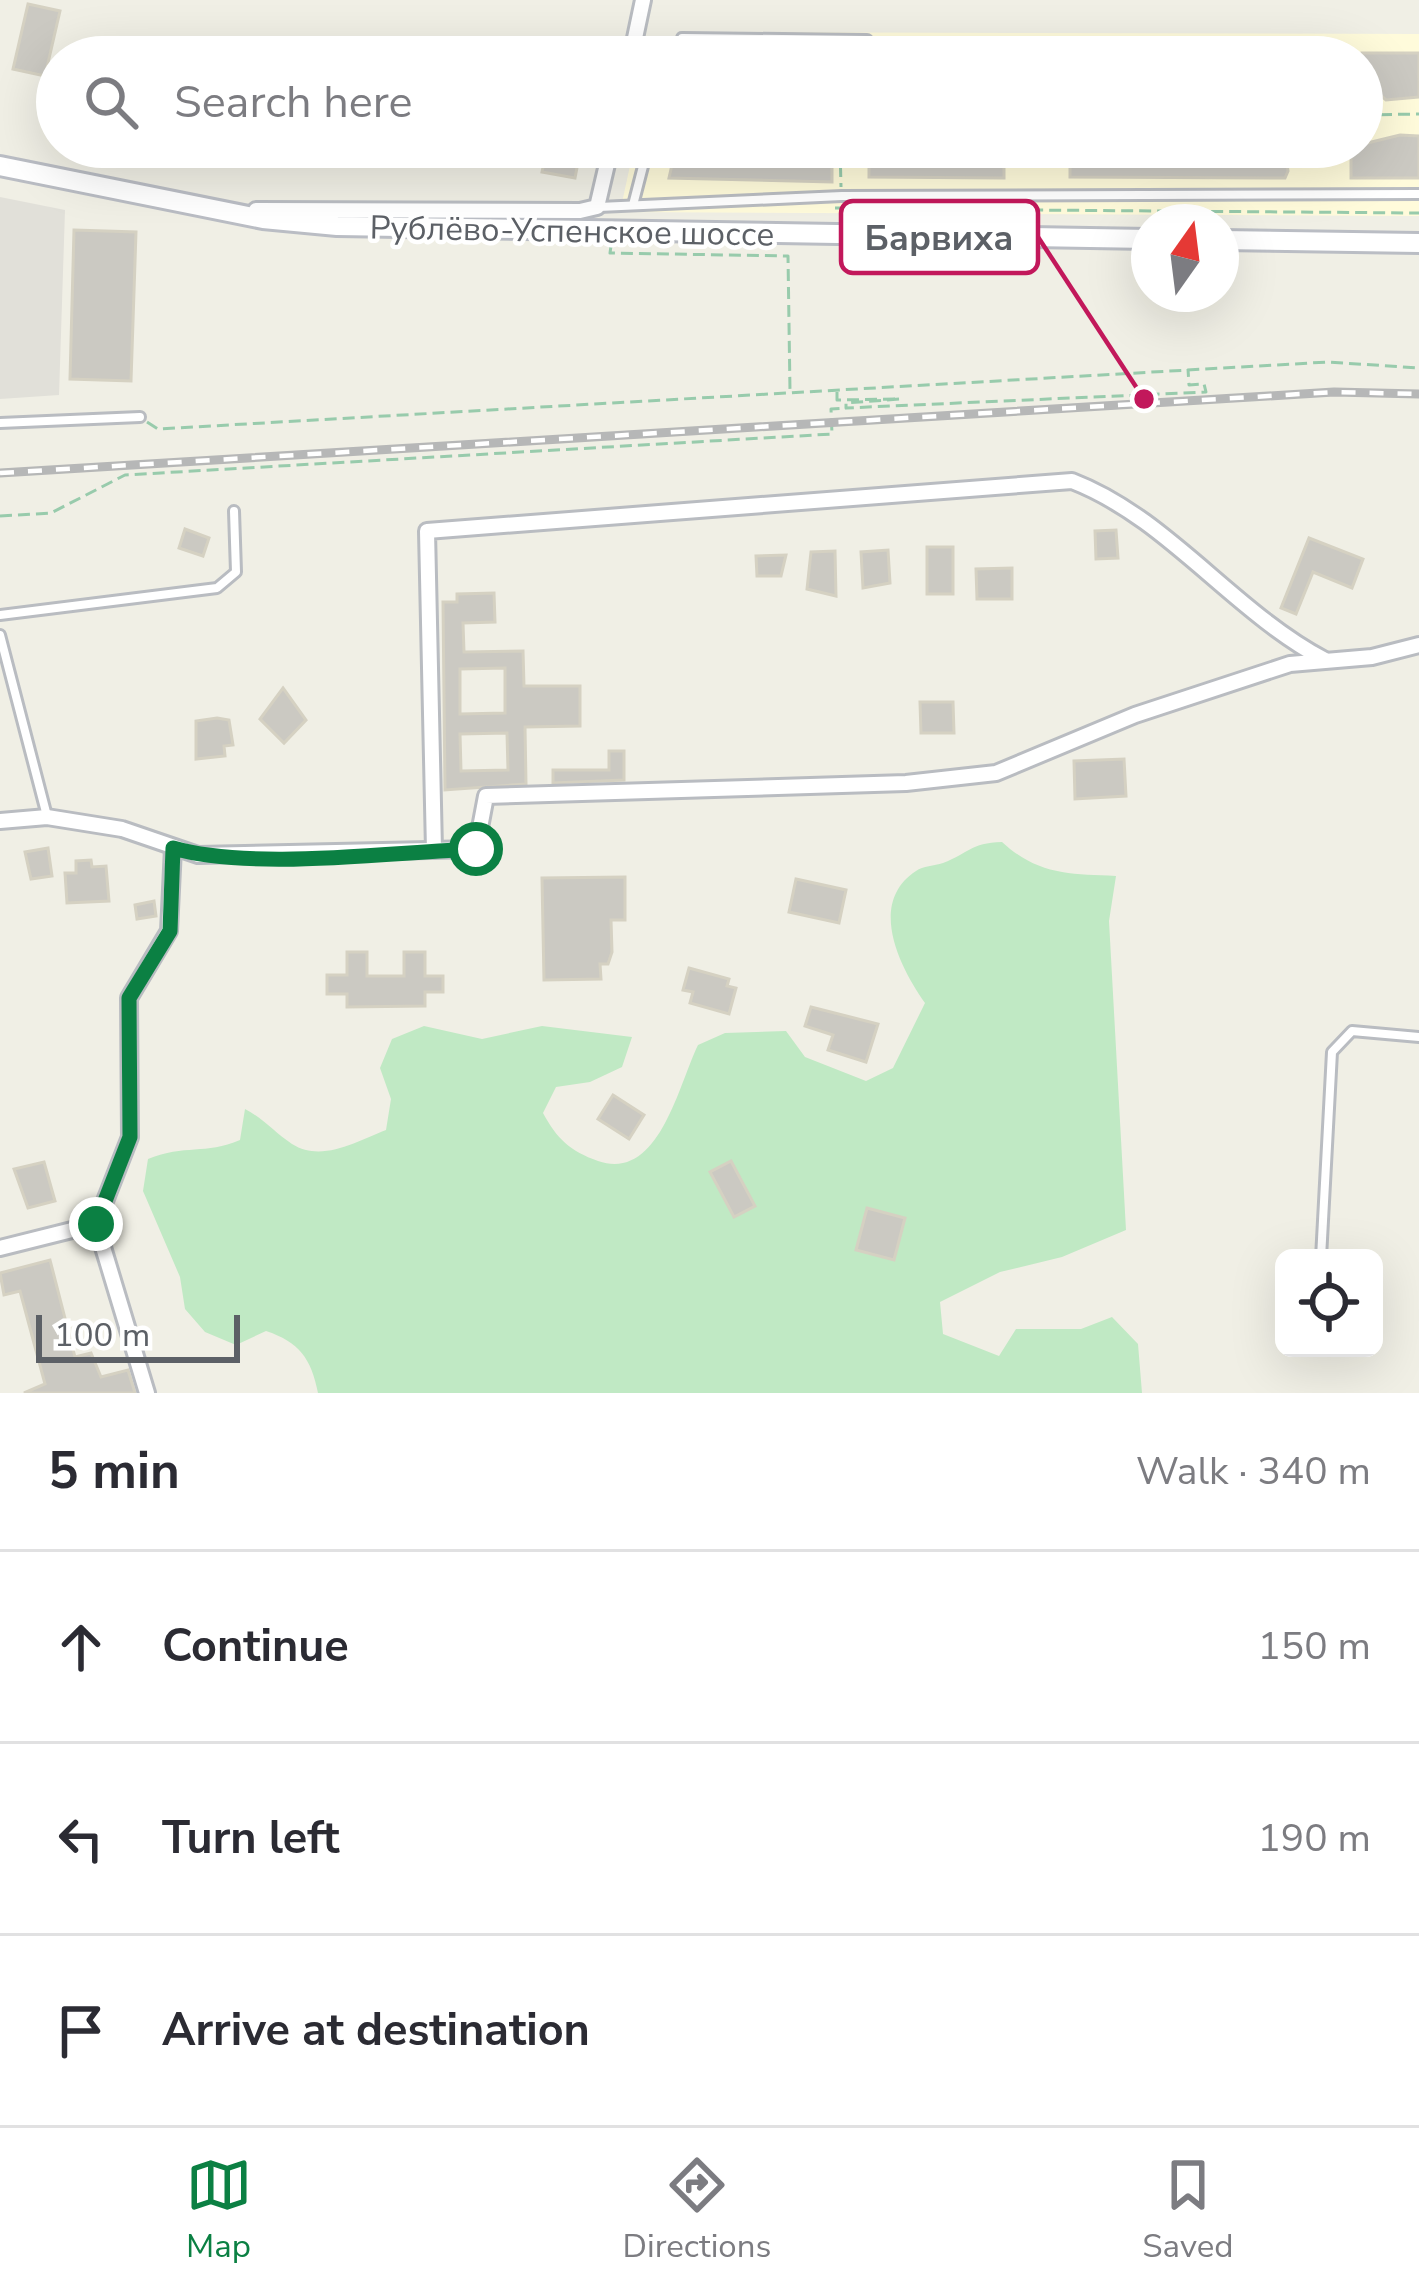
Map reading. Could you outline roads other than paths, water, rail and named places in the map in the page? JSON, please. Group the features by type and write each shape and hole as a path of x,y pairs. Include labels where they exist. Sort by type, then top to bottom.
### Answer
{"main road":[{"name":"Рублёво-Успенское шоссе","path":"0,166 218,210 374,227 1131,239"},
{"path":"1239,241 1419,243"}],"street":[{"path":"635,36 643,0"},
{"path":"218,210 597,207 605,168"},
{"path":"434,850 427,532 1072,482 1115,498 1276,634 1327,661"},
{"path":"0,821 47,817 122,829 198,855 476,849 486,796 906,783 996,773 1135,715 1290,664 1419,645"},
{"path":"147,1393 96,1224 130,1137 129,998 170,931 173,848"},
{"path":"0,1248 96,1224"}],"lane":[{"path":"633,206 643,168"},
{"path":"597,207 842,196 1419,194"},
{"path":"0,423 140,417"},
{"path":"0,614 217,588 236,572 233,511"},
{"path":"0,635 47,817"},
{"path":"1321,1249 1332,1052 1352,1031 1419,1037"}],"railway":[{"path":"0,473 1334,392 1419,394"}],"place":[{"name":"Барвиха","path":"1144,399"}]}
